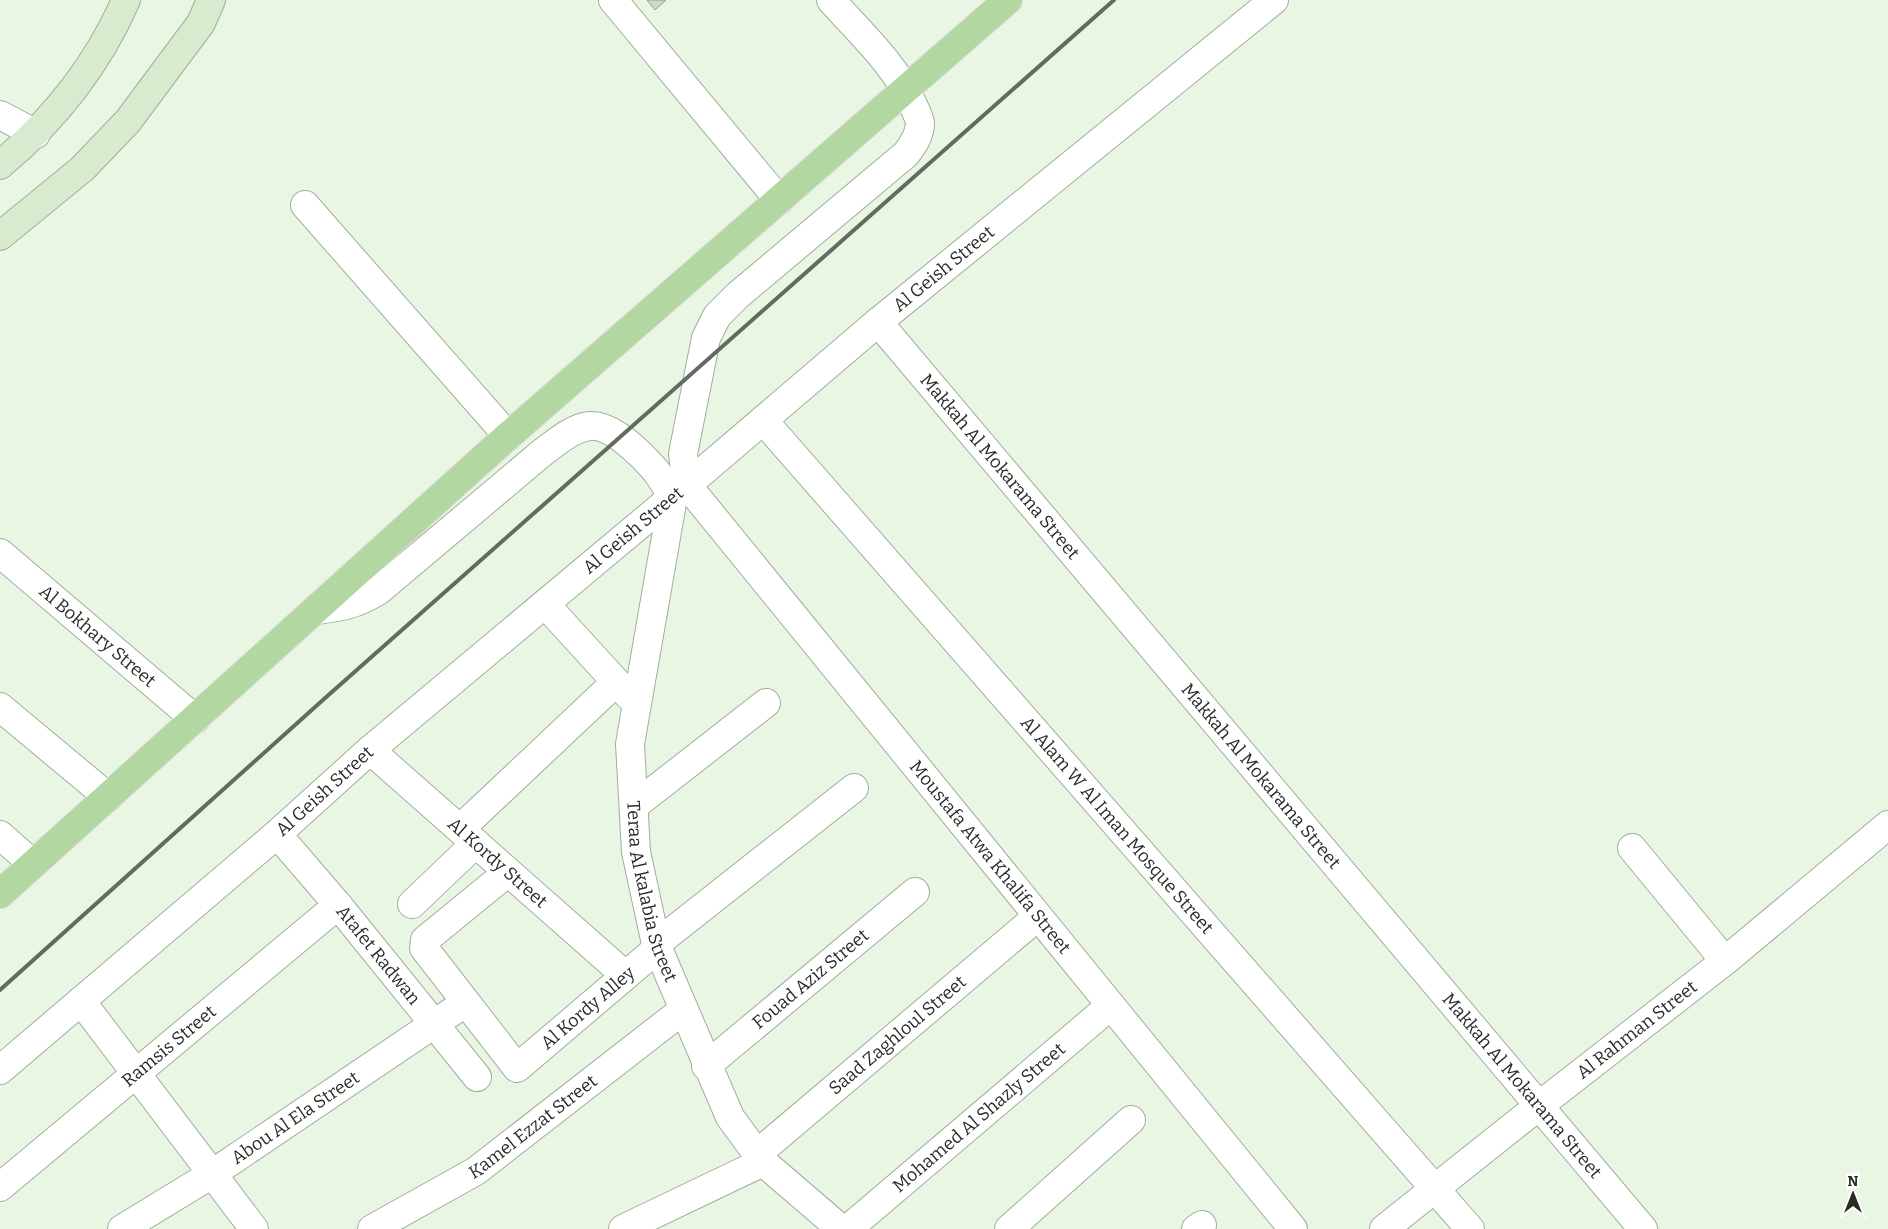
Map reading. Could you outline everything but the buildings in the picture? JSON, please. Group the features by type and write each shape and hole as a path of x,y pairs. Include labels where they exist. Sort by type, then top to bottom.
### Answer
{"main road":[{"path":"0,894 508,436 1008,0"}],"street":[{"path":"0,165 36,134 80,83 115,26 126,0"},
{"path":"0,236 82,169 128,121 201,23 211,0"},
{"path":"613,0 779,200"},
{"path":"680,491 683,454 701,360 706,338 717,316 738,295 906,154 914,144 920,127 920,120 906,88 888,64 831,0"},
{"name":"Al Geish Street","path":"0,1070 277,834 370,750 680,491 878,322 1274,0"},
{"path":"0,115 36,134"},
{"path":"305,205 508,436"},
{"name":"Makkah Al Mokarama Street","path":"878,322 1643,1229"},
{"name":"Al Alam W Al Iman Mosque Street","path":"763,420 1470,1229"},
{"name":"Moustafa Atwa Khalifa Street","path":"315,610 348,606 378,591 543,452 570,432 591,426 609,429 620,436 680,491 1037,917 1293,1229"},
{"name":"Teraa Al kalabia Street","path":"680,491 630,744 636,852 657,946 706,1066 730,1117 760,1158 841,1229"},
{"name":"Al Bokhary Street","path":"0,553 195,719"},
{"path":"545,604 637,705"},
{"path":"412,904 468,836 616,682"},
{"path":"634,806 766,703"},
{"path":"0,707 108,797"},
{"name":"Al Kordy Street","path":"370,750 625,975"},
{"name":"Al Kordy Alley","path":"465,1003 517,1068 657,946 854,788"},
{"name":"Al Rahman Street","path":"1384,1229 1725,961 1888,825"},
{"name":"Atafet Radwan","path":"277,834 338,905 476,1077"},
{"path":"0,835 33,864"},
{"path":"1632,848 1725,961"},
{"path":"465,1003 424,948 424,944 426,940 508,872"},
{"name":"Fouad Aziz Street","path":"706,1066 915,892"},
{"name":"Ramsis Street","path":"0,1187 338,905"},
{"name":"Saad Zaghloul Street","path":"623,1229 760,1158 1037,917"},
{"path":"81,1001 254,1229"},
{"name":"Abou Al Ela Street","path":"122,1229 212,1174 465,1003"},
{"name":"Mohamed Al Shazly Street","path":"848,1229 1110,1006"},
{"name":"Kamel Ezzat Street","path":"372,1229 476,1171 683,1010"},
{"path":"1009,1229 1131,1120"}],"railway":[{"path":"0,990 324,699 1114,0"}]}
